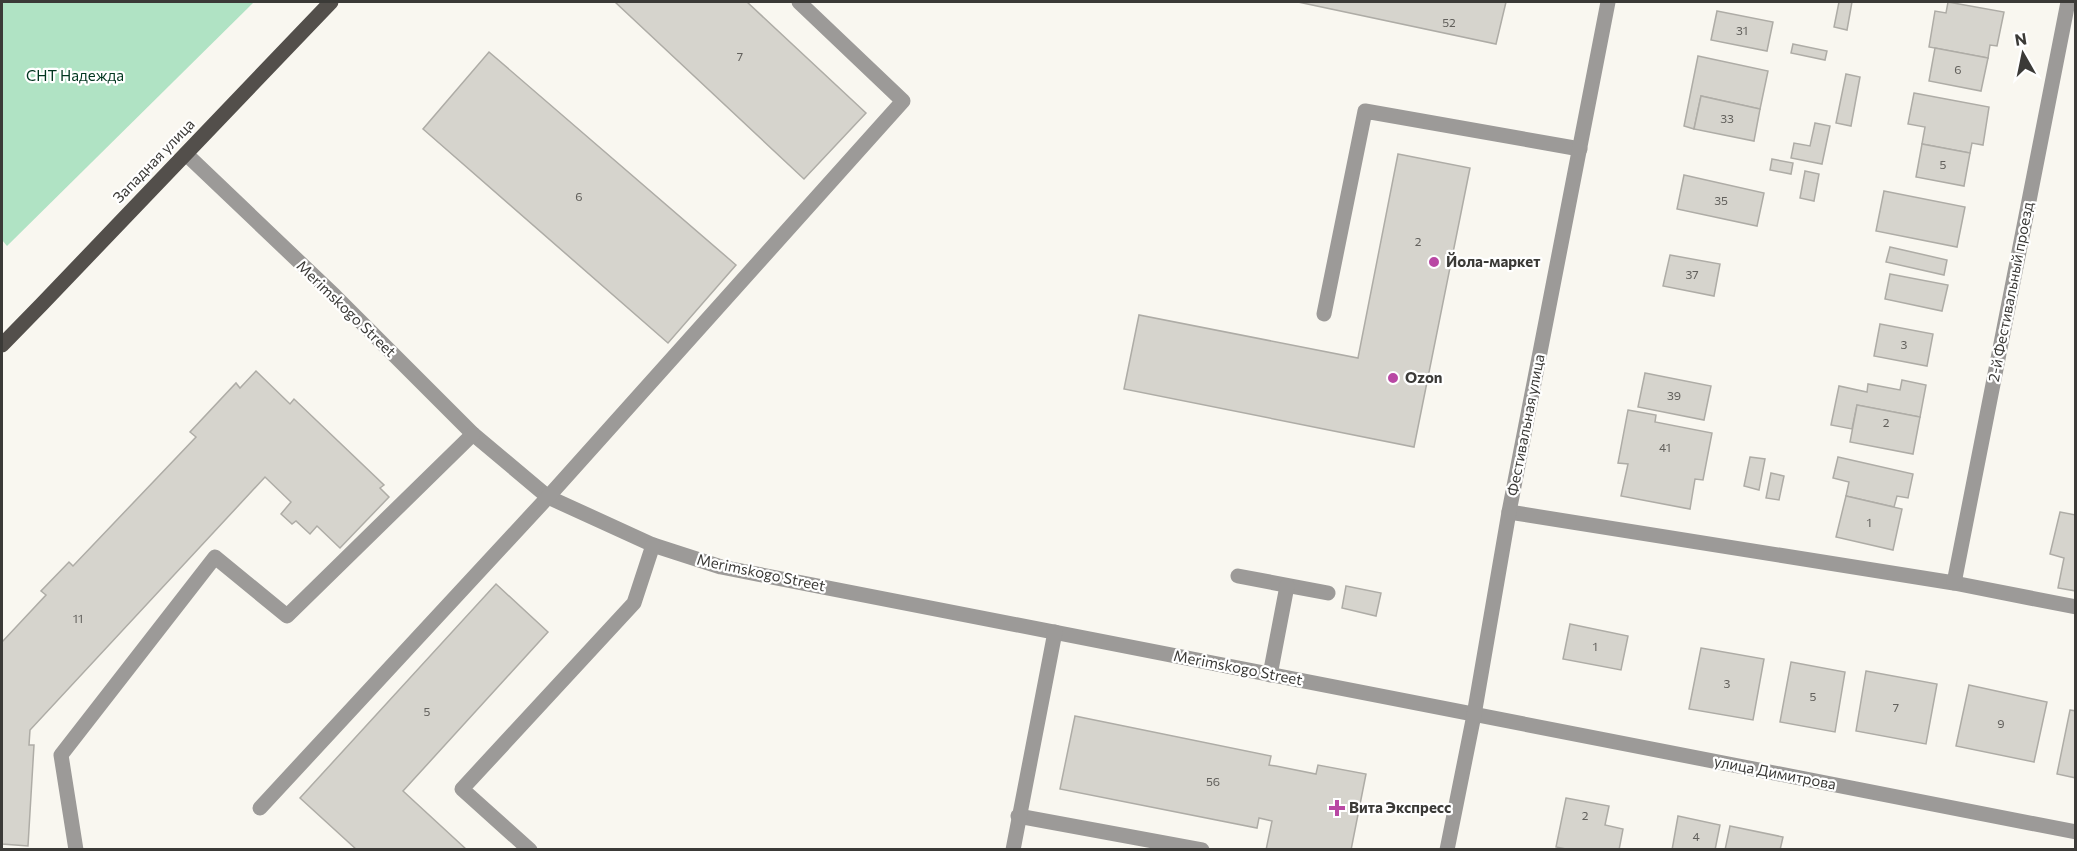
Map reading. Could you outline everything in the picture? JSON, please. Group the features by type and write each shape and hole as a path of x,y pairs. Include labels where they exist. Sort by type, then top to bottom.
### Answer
{"main road":[{"name":"Западная улица","path":"2,345 331,2"}],"street":[{"path":"260,808 548,497 903,102 799,2"},
{"name":"Фестивальная улица","path":"1447,849 1474,715 1509,512 1608,2"},
{"name":"2-й Фестивальный проезд","path":"1954,583 2067,2"},
{"path":"1324,314 1365,111 1580,149"},
{"name":"Merimskogo Street","path":"186,154 335,296 473,434 548,497 654,545 721,567 1474,715"},
{"path":"76,849 61,755 215,557 287,616 473,434"},
{"path":"1509,512 1954,583 2076,607"},
{"path":"530,849 462,789 634,603 654,545"},
{"path":"1238,576 1328,593"},
{"path":"1270,675 1287,586"},
{"path":"1013,849 1055,632"},
{"name":"улица Димитрова","path":"1474,715 2076,832"},
{"path":"1018,816 1202,849"}],"green space":[{"name":"СНТ Надежда","path":"2,2 254,2 7,246 2,240"}],"building":[{"path":"615,2 747,2 866,113 804,179"},
{"path":"1298,2 1506,2 1496,44"},
{"path":"1839,2 1852,2 1847,30 1834,27"},
{"path":"1948,2 2004,12 1997,46 1990,45 1988,58 1929,47 1935,11 1946,13"},
{"path":"1717,11 1773,22 1767,51 1711,40"},
{"path":"1793,44 1827,51 1825,60 1791,53"},
{"path":"1935,48 1988,58 1981,91 1929,81"},
{"path":"489,52 736,265 668,343 423,129"},
{"path":"1698,56 1768,71 1760,109 1701,96 1694,129 1684,126"},
{"path":"1846,74 1860,77 1851,126 1836,123"},
{"path":"1914,93 1989,107 1983,145 1972,143 1970,153 1922,144 1925,127 1908,124"},
{"path":"1701,96 1760,109 1754,141 1694,129"},
{"path":"1815,123 1830,126 1822,164 1791,158 1794,143 1810,146"},
{"path":"1922,144 1970,153 1964,186 1916,177"},
{"path":"1398,154 1470,168 1414,447 1124,389 1139,315 1358,358"},
{"path":"1772,159 1793,163 1791,174 1770,170"},
{"path":"1805,171 1819,174 1814,201 1800,198"},
{"path":"1684,175 1764,193 1757,226 1677,209"},
{"path":"1884,191 1965,207 1957,247 1876,231"},
{"path":"1890,247 1947,260 1944,275 1886,262"},
{"path":"1670,255 1720,264 1714,296 1663,286"},
{"path":"1890,274 1948,285 1942,311 1885,299"},
{"path":"1880,324 1933,334 1927,366 1874,356"},
{"path":"256,371 290,404 294,399 384,485 380,488 389,497 340,548 317,526 310,534 296,521 292,524 281,514 291,502 265,477 30,730 29,745 34,745 28,846 2,844 2,642 46,595 41,591 69,562 73,566 196,437 190,432 236,383 240,388"},
{"path":"1645,373 1711,386 1704,420 1638,407"},
{"path":"1902,380 1926,385 1920,417 1857,405 1852,429 1831,425 1839,386 1867,392 1868,384 1900,390"},
{"path":"1857,405 1920,417 1913,454 1850,442"},
{"path":"1628,410 1656,415 1655,422 1712,433 1703,480 1695,479 1690,509 1621,496 1628,464 1618,463"},
{"path":"1750,457 1765,459 1759,490 1744,486"},
{"path":"1838,457 1913,474 1908,498 1897,496 1894,507 1846,496 1849,482 1833,478"},
{"path":"1771,473 1784,476 1779,500 1766,498"},
{"path":"1846,496 1902,509 1893,550 1836,537"},
{"path":"2060,512 2076,515 2076,591 2058,588 2064,558 2050,554"},
{"path":"496,584 548,632 403,791 467,850 357,850 300,798"},
{"path":"1346,586 1381,593 1376,616 1342,608"},
{"path":"1570,624 1628,636 1621,670 1563,659"},
{"path":"1701,648 1764,659 1753,720 1689,709"},
{"path":"1791,662 1845,672 1835,732 1780,722"},
{"path":"1866,671 1937,684 1926,744 1856,731"},
{"path":"1969,685 2047,702 2034,762 1956,746"},
{"path":"2070,710 2076,711 2076,778 2057,774"},
{"path":"1075,716 1271,756 1269,765 1316,774 1318,765 1366,774 1351,850 1266,850 1272,821 1259,818 1257,828 1060,789"},
{"path":"1566,798 1609,806 1605,825 1623,829 1619,850 1571,850 1556,847"},
{"path":"1678,816 1720,825 1715,850 1672,850"},
{"path":"1730,826 1783,837 1780,850 1725,850"}],"place":[{"name":"Йола-маркет","path":"1434,262"},
{"name":"Ozon","path":"1393,378"},
{"name":"Вита Экспресс","path":"1337,808"}]}
